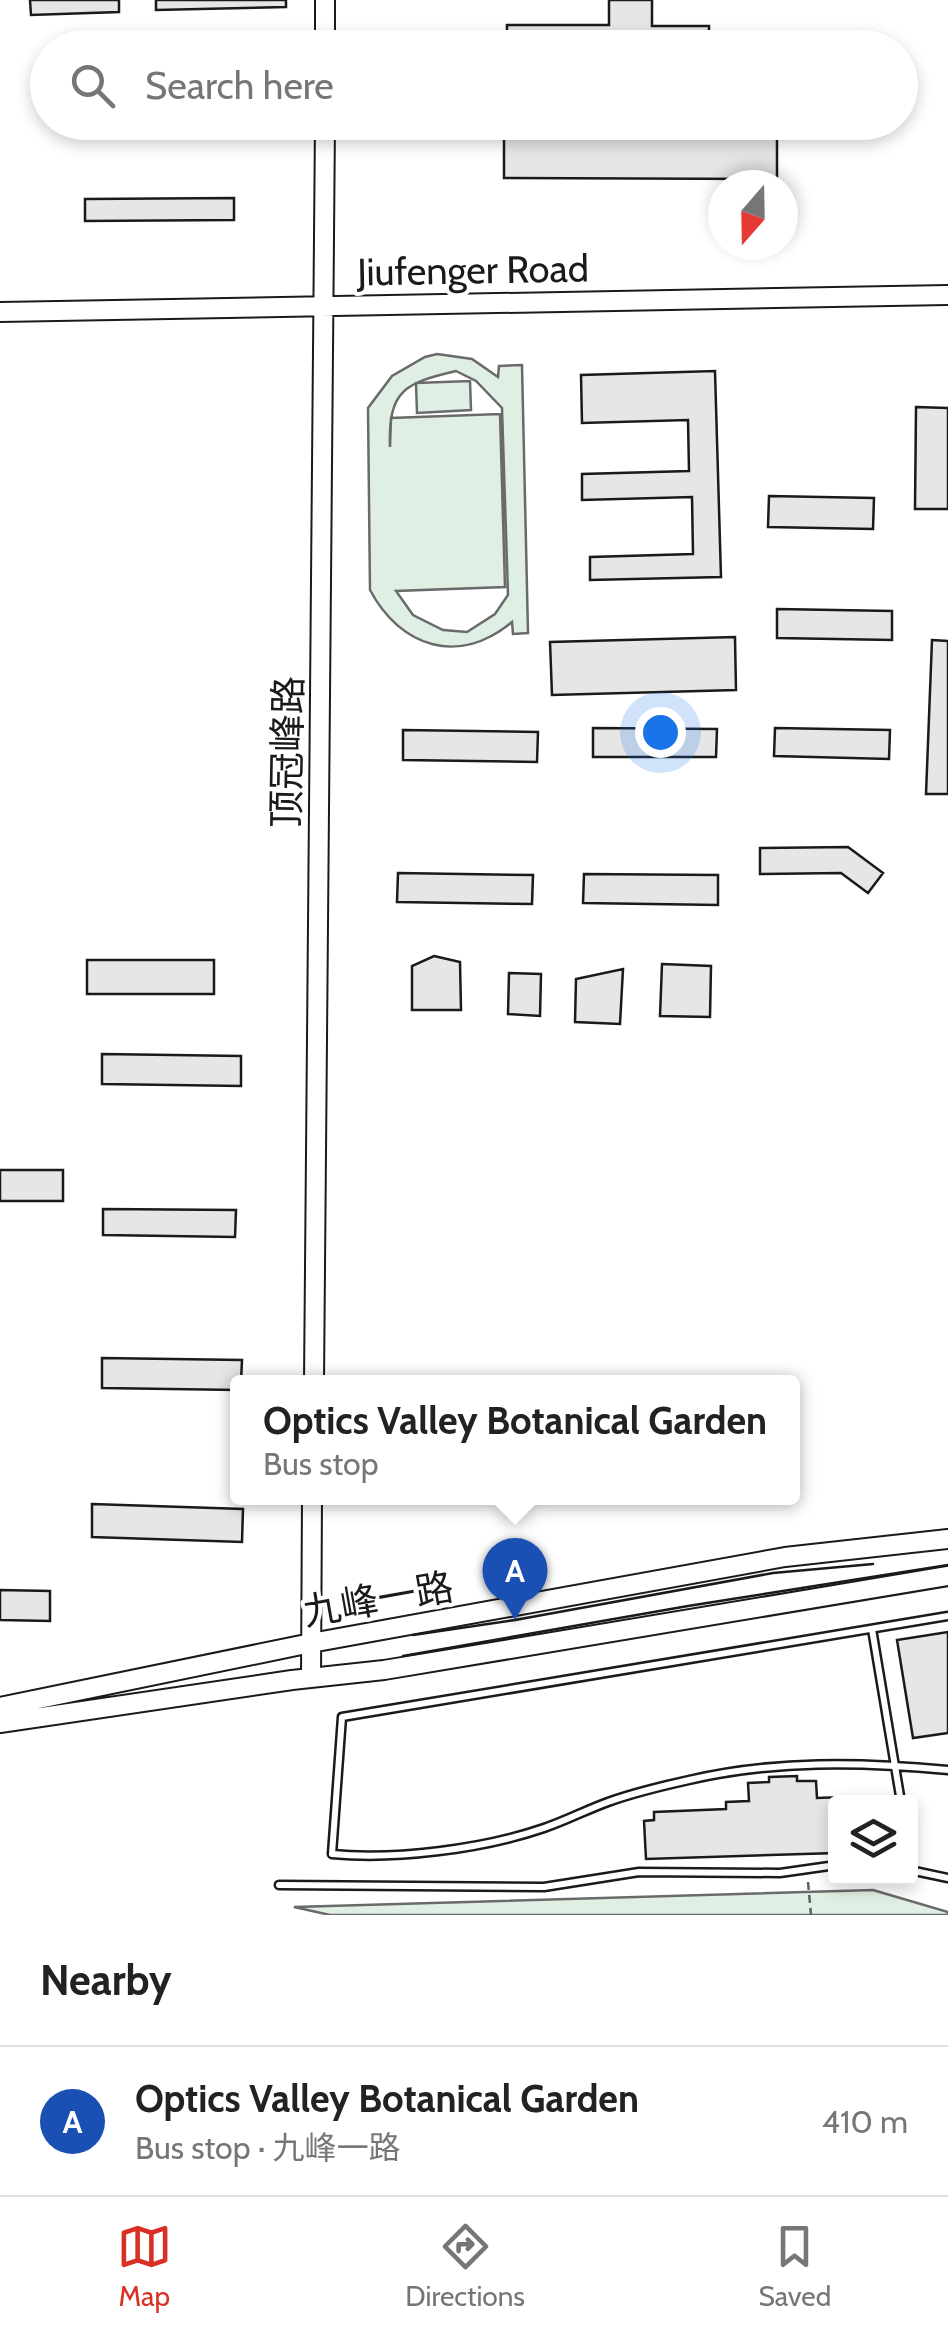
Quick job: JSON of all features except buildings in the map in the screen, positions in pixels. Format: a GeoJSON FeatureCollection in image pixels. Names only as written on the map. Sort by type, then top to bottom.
{"type":"FeatureCollection","features":[{"type":"Feature","properties":{"kind":"street"},"geometry":{"type":"LineString","coordinates":[[325,0],[325,30]]}},
{"type":"Feature","properties":{"kind":"street","name":"顶冠峰路"},"geometry":{"type":"LineString","coordinates":[[314,1375],[325,140]]}},
{"type":"Feature","properties":{"kind":"street","name":"Jiufenger Road"},"geometry":{"type":"LineString","coordinates":[[0,312],[948,295]]}},
{"type":"Feature","properties":{"kind":"street"},"geometry":{"type":"LineString","coordinates":[[310,1678],[312,1505]]}},
{"type":"Feature","properties":{"kind":"street","name":"九峰一路"},"geometry":{"type":"LineString","coordinates":[[0,1708],[311,1643],[785,1557],[948,1539]]}},
{"type":"Feature","properties":{"kind":"street","name":"九峰一路"},"geometry":{"type":"LineString","coordinates":[[0,1722],[384,1670],[948,1576]]}},
{"type":"Feature","properties":{"kind":"lane"},"geometry":{"type":"LineString","coordinates":[[948,1616],[342,1717],[332,1854],[364,1857],[427,1853],[489,1842],[542,1829],[610,1802],[691,1779],[789,1764],[948,1770]]}},
{"type":"Feature","properties":{"kind":"lane"},"geometry":{"type":"LineString","coordinates":[[872,1629],[899,1795]]}},
{"type":"Feature","properties":{"kind":"lane"},"geometry":{"type":"LineString","coordinates":[[279,1886],[528,1888],[639,1872],[766,1873],[828,1866]]}},
{"type":"Feature","properties":{"kind":"lane"},"geometry":{"type":"LineString","coordinates":[[918,1872],[948,1878]]}},
{"type":"Feature","properties":{"kind":"path"},"geometry":{"type":"LineString","coordinates":[[807,1869],[811,1915]]}},
{"type":"Feature","properties":{"kind":"green space"},"geometry":{"type":"Polygon","coordinates":[[[437,354],[472,359],[498,377],[499,366],[522,365],[528,633],[513,634],[512,622],[472,644],[433,644],[398,626],[370,590],[368,408],[392,376],[437,354]],[[456,371],[412,385],[403,392],[392,418],[500,414],[505,587],[396,591],[413,615],[443,630],[467,632],[495,614],[508,595],[502,408],[476,381],[456,371]]]}},
{"type":"Feature","properties":{"kind":"green space"},"geometry":{"type":"Polygon","coordinates":[[[470,381],[471,410],[417,413],[416,383],[470,381]]]}},
{"type":"Feature","properties":{"kind":"green space"},"geometry":{"type":"Polygon","coordinates":[[[873,1890],[948,1915],[330,1915],[294,1907],[873,1890]]]}},
{"type":"Feature","properties":{"kind":"tram line"},"geometry":{"type":"LineString","coordinates":[[413,1635],[773,1573],[873,1564]]}},
{"type":"Feature","properties":{"kind":"tram line"},"geometry":{"type":"LineString","coordinates":[[403,1656],[948,1565]]}},
{"type":"Feature","properties":{"kind":"place","name":"Optics Valley Botanical Garden"},"geometry":{"type":"Point","coordinates":[515,1620]}}]}
